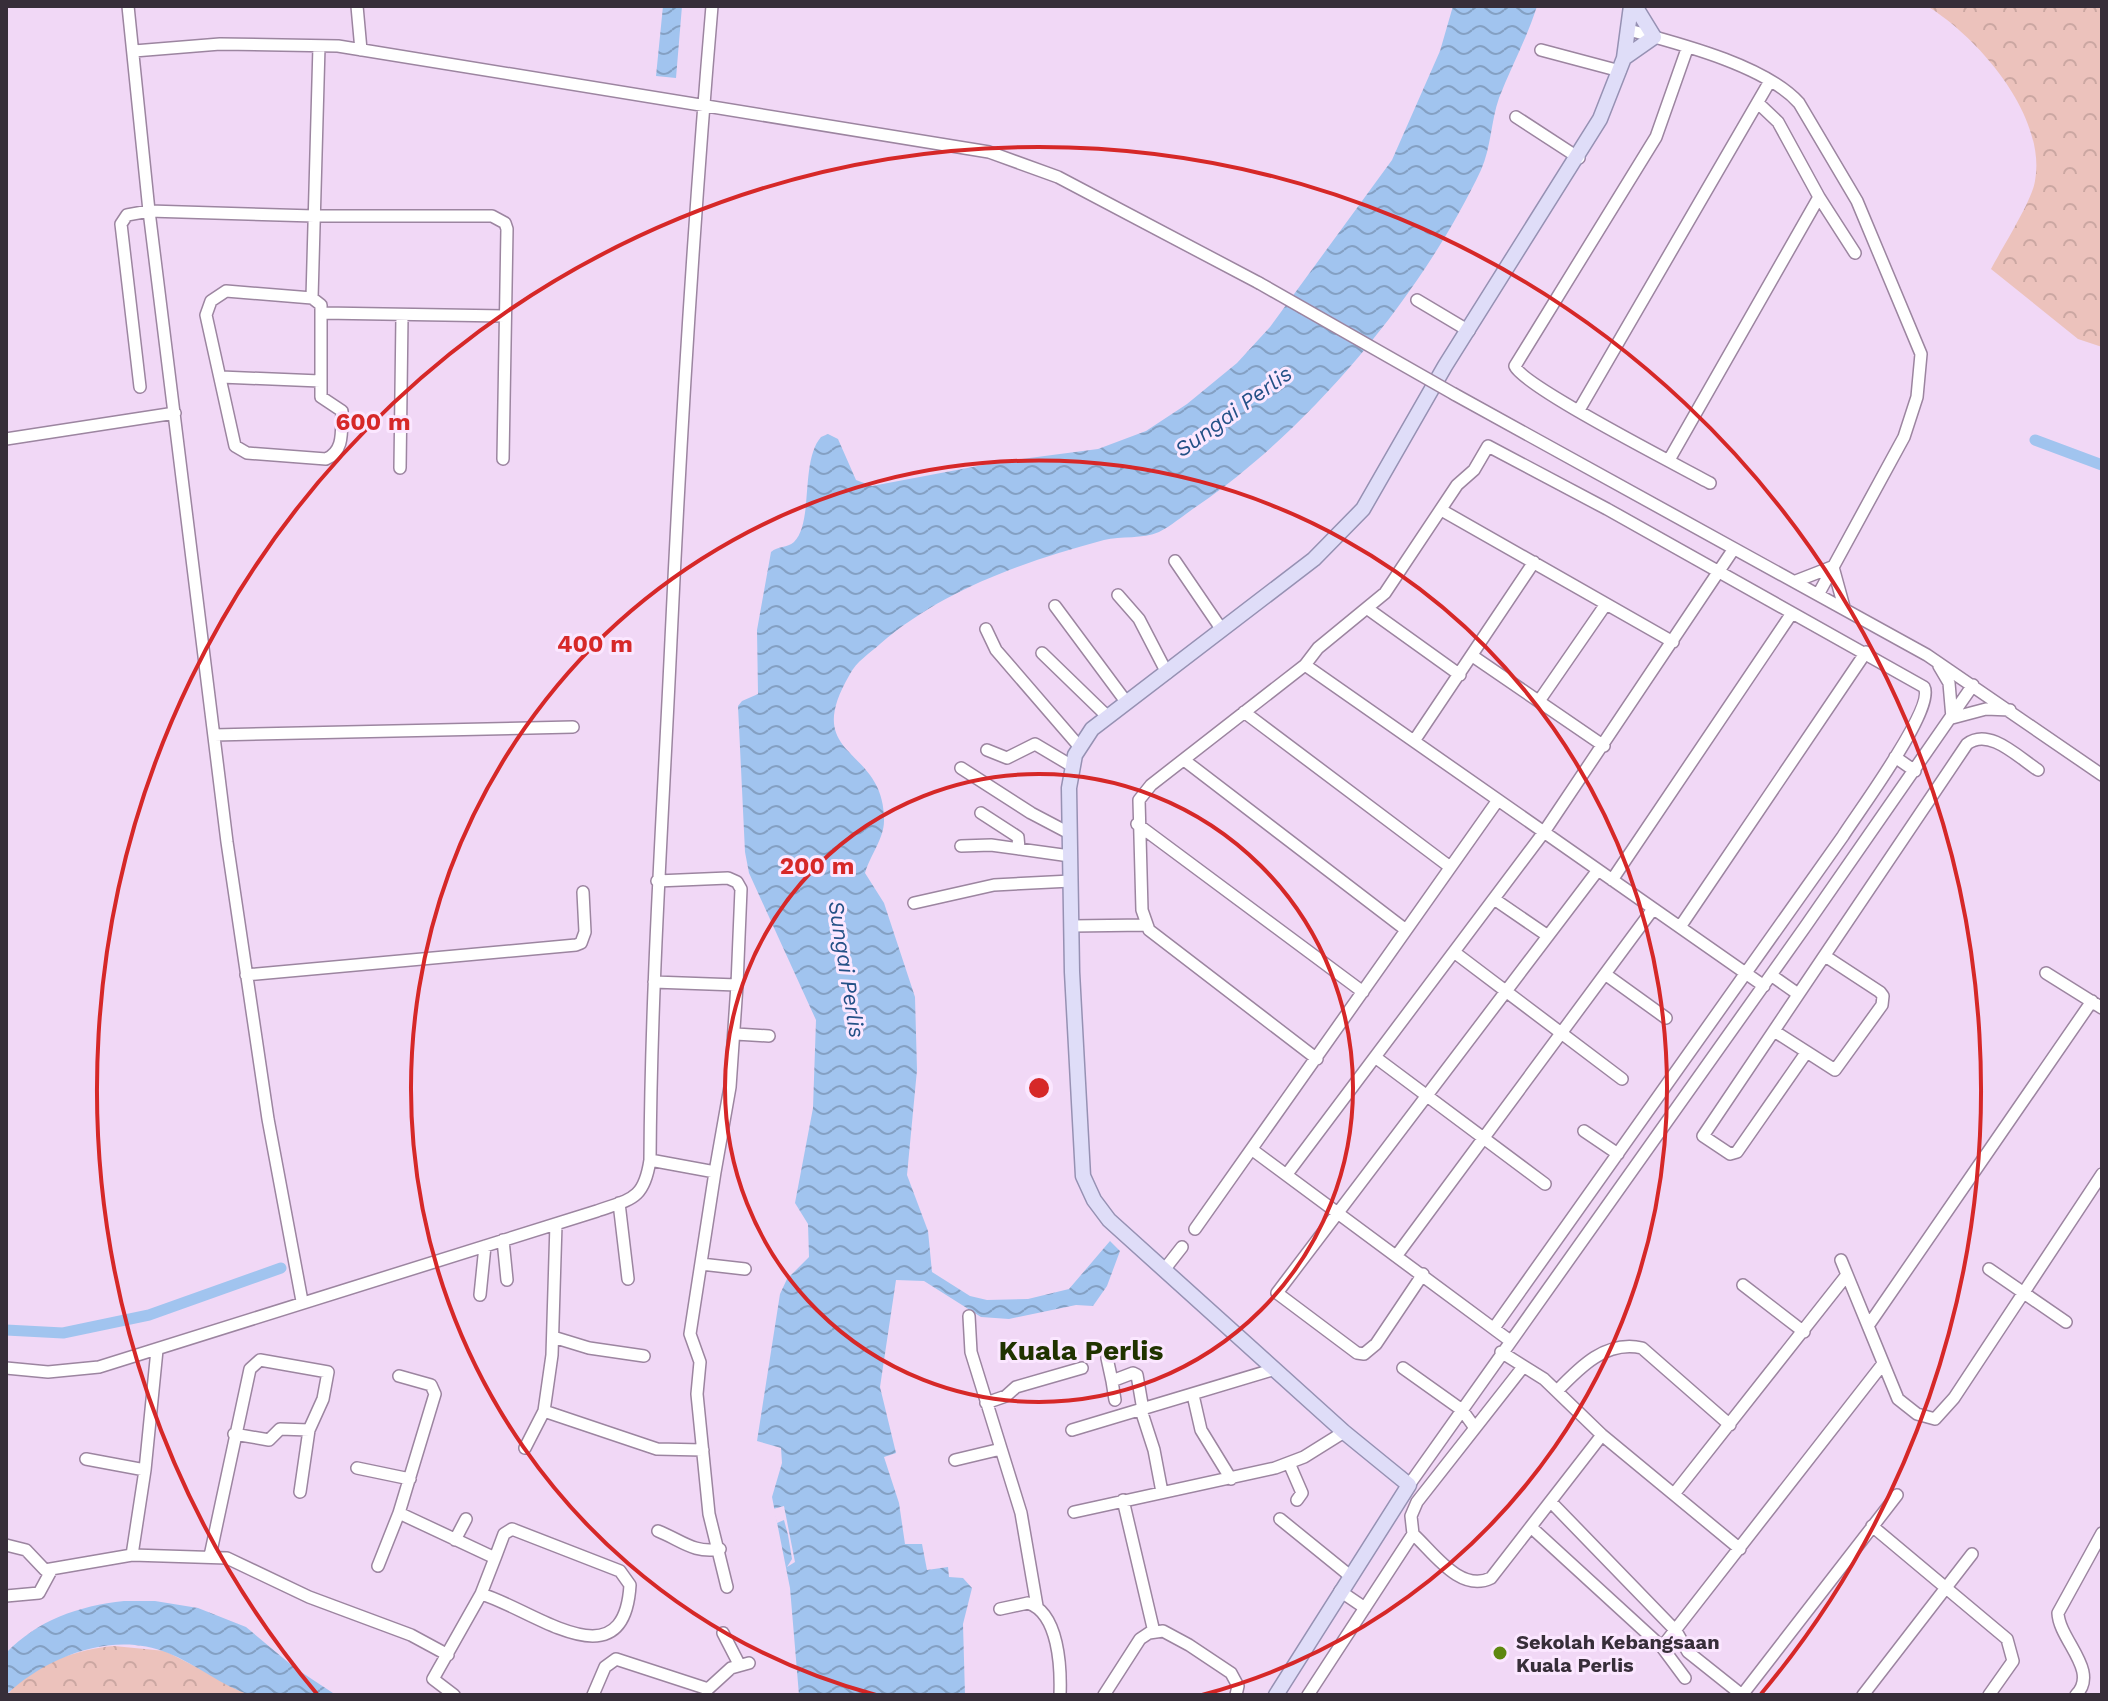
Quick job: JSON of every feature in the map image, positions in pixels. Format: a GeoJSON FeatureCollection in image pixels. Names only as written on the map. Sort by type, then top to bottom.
{"type":"FeatureCollection","features":[{"type":"Feature","properties":{"kind":"main road"},"geometry":{"type":"LineString","coordinates":[[1276,1695],[1349,1575],[1409,1485],[1344,1432],[1164,1270],[1109,1220],[1094,1200],[1083,1176],[1069,833],[1072,766],[1078,745],[1108,717],[1222,630],[1351,524],[1579,158],[1622,64],[1633,6]]}},
{"type":"Feature","properties":{"kind":"main road"},"geometry":{"type":"LineString","coordinates":[[1622,64],[1661,39],[1633,6]]}},
{"type":"Feature","properties":{"kind":"street"},"geometry":{"type":"LineString","coordinates":[[128,6],[149,211],[246,975],[302,1301]]}},
{"type":"Feature","properties":{"kind":"street"},"geometry":{"type":"LineString","coordinates":[[357,6],[361,50]]}},
{"type":"Feature","properties":{"kind":"street"},"geometry":{"type":"LineString","coordinates":[[6,1368],[79,1371],[157,1350],[302,1301],[556,1224],[619,1203],[642,1191],[650,1160],[657,881],[690,279],[712,6]]}},
{"type":"Feature","properties":{"kind":"street"},"geometry":{"type":"LineString","coordinates":[[1629,30],[1661,39],[1787,89],[1799,103],[1857,201],[1921,354],[1917,397],[1904,437],[1819,593]]}},
{"type":"Feature","properties":{"kind":"street"},"geometry":{"type":"LineString","coordinates":[[134,51],[220,44],[361,50],[520,74],[703,108],[989,152],[1058,177],[1259,283],[1733,550],[1844,607],[1937,661],[2102,775]]}},
{"type":"Feature","properties":{"kind":"street"},"geometry":{"type":"LineString","coordinates":[[312,298],[319,46]]}},
{"type":"Feature","properties":{"kind":"street"},"geometry":{"type":"LineString","coordinates":[[1687,49],[1656,137],[1517,360],[1518,373],[1710,483]]}},
{"type":"Feature","properties":{"kind":"street"},"geometry":{"type":"LineString","coordinates":[[1541,50],[1622,64]]}},
{"type":"Feature","properties":{"kind":"street"},"geometry":{"type":"LineString","coordinates":[[1579,410],[1770,81]]}},
{"type":"Feature","properties":{"kind":"street"},"geometry":{"type":"LineString","coordinates":[[1758,103],[1778,122],[1819,197],[1855,253]]}},
{"type":"Feature","properties":{"kind":"street"},"geometry":{"type":"LineString","coordinates":[[1516,117],[1579,158]]}},
{"type":"Feature","properties":{"kind":"street"},"geometry":{"type":"LineString","coordinates":[[1669,460],[1819,197]]}},
{"type":"Feature","properties":{"kind":"street"},"geometry":{"type":"LineString","coordinates":[[140,387],[121,224],[127,215],[149,211],[499,219],[507,229],[503,459]]}},
{"type":"Feature","properties":{"kind":"street"},"geometry":{"type":"LineString","coordinates":[[226,291],[312,298],[319,302],[323,313],[320,381],[323,400],[339,406],[342,411],[340,449],[326,459],[238,449],[233,441],[206,315],[217,295],[226,291]]}},
{"type":"Feature","properties":{"kind":"street"},"geometry":{"type":"LineString","coordinates":[[1417,300],[1469,331]]}},
{"type":"Feature","properties":{"kind":"street"},"geometry":{"type":"LineString","coordinates":[[323,313],[505,316]]}},
{"type":"Feature","properties":{"kind":"street"},"geometry":{"type":"LineString","coordinates":[[400,468],[402,316]]}},
{"type":"Feature","properties":{"kind":"street"},"geometry":{"type":"LineString","coordinates":[[221,377],[320,381]]}},
{"type":"Feature","properties":{"kind":"street"},"geometry":{"type":"LineString","coordinates":[[6,439],[175,413]]}},
{"type":"Feature","properties":{"kind":"street"},"geometry":{"type":"LineString","coordinates":[[1317,1059],[1155,936],[1146,925],[1137,807],[1144,792],[1305,665],[1328,639],[1368,609],[1392,585],[1443,511],[1457,485],[1471,475],[1491,446],[1866,652],[1918,682],[1927,692],[1926,703],[1895,757],[1748,975],[1494,1328]]}},
{"type":"Feature","properties":{"kind":"street"},"geometry":{"type":"LineString","coordinates":[[1443,511],[1673,642]]}},
{"type":"Feature","properties":{"kind":"street"},"geometry":{"type":"LineString","coordinates":[[1287,1174],[1544,832],[1733,550]]}},
{"type":"Feature","properties":{"kind":"street"},"geometry":{"type":"LineString","coordinates":[[1175,561],[1222,630]]}},
{"type":"Feature","properties":{"kind":"street"},"geometry":{"type":"LineString","coordinates":[[1414,741],[1474,657],[1534,562]]}},
{"type":"Feature","properties":{"kind":"street"},"geometry":{"type":"LineString","coordinates":[[1796,581],[1833,566]]}},
{"type":"Feature","properties":{"kind":"street"},"geometry":{"type":"LineString","coordinates":[[1833,566],[1844,607]]}},
{"type":"Feature","properties":{"kind":"street"},"geometry":{"type":"LineString","coordinates":[[1118,595],[1139,619],[1167,673]]}},
{"type":"Feature","properties":{"kind":"street"},"geometry":{"type":"LineString","coordinates":[[1539,701],[1606,604]]}},
{"type":"Feature","properties":{"kind":"street"},"geometry":{"type":"LineString","coordinates":[[1055,606],[1127,703]]}},
{"type":"Feature","properties":{"kind":"street"},"geometry":{"type":"LineString","coordinates":[[1368,609],[1460,675]]}},
{"type":"Feature","properties":{"kind":"street"},"geometry":{"type":"LineString","coordinates":[[1612,880],[1792,613]]}},
{"type":"Feature","properties":{"kind":"street"},"geometry":{"type":"LineString","coordinates":[[986,629],[996,650],[1078,745]]}},
{"type":"Feature","properties":{"kind":"street"},"geometry":{"type":"LineString","coordinates":[[1680,927],[1866,652]]}},
{"type":"Feature","properties":{"kind":"street"},"geometry":{"type":"LineString","coordinates":[[1042,653],[1060,667],[1108,717]]}},
{"type":"Feature","properties":{"kind":"street"},"geometry":{"type":"LineString","coordinates":[[1474,657],[1604,746]]}},
{"type":"Feature","properties":{"kind":"street"},"geometry":{"type":"LineString","coordinates":[[1937,661],[1949,683],[1952,718]]}},
{"type":"Feature","properties":{"kind":"street"},"geometry":{"type":"LineString","coordinates":[[1305,665],[1764,986]]}},
{"type":"Feature","properties":{"kind":"street"},"geometry":{"type":"LineString","coordinates":[[1308,1695],[1413,1534],[1413,1508],[1469,1419],[1511,1360],[1509,1340],[1764,986],[1973,685]]}},
{"type":"Feature","properties":{"kind":"street"},"geometry":{"type":"LineString","coordinates":[[1952,718],[1986,709],[2010,710]]}},
{"type":"Feature","properties":{"kind":"street"},"geometry":{"type":"LineString","coordinates":[[1244,712],[1450,867]]}},
{"type":"Feature","properties":{"kind":"street"},"geometry":{"type":"LineString","coordinates":[[214,735],[573,727]]}},
{"type":"Feature","properties":{"kind":"street"},"geometry":{"type":"LineString","coordinates":[[1806,1053],[1737,1152],[1730,1154],[1703,1136],[1967,744],[1978,737],[1989,738],[2038,770]]}},
{"type":"Feature","properties":{"kind":"street"},"geometry":{"type":"LineString","coordinates":[[987,750],[1007,758],[1031,744],[1041,745],[1072,766]]}},
{"type":"Feature","properties":{"kind":"street"},"geometry":{"type":"LineString","coordinates":[[1895,757],[1915,771]]}},
{"type":"Feature","properties":{"kind":"street"},"geometry":{"type":"LineString","coordinates":[[1184,760],[1406,930]]}},
{"type":"Feature","properties":{"kind":"street"},"geometry":{"type":"LineString","coordinates":[[961,768],[1031,813],[1069,833]]}},
{"type":"Feature","properties":{"kind":"street"},"geometry":{"type":"LineString","coordinates":[[1195,1229],[1254,1151],[1498,800]]}},
{"type":"Feature","properties":{"kind":"street"},"geometry":{"type":"LineString","coordinates":[[981,813],[1018,837],[1019,849]]}},
{"type":"Feature","properties":{"kind":"street"},"geometry":{"type":"LineString","coordinates":[[1137,824],[1363,992]]}},
{"type":"Feature","properties":{"kind":"street"},"geometry":{"type":"LineString","coordinates":[[961,846],[1070,856]]}},
{"type":"Feature","properties":{"kind":"street"},"geometry":{"type":"LineString","coordinates":[[1423,1274],[1369,1350],[1357,1353],[1277,1293],[1598,870]]}},
{"type":"Feature","properties":{"kind":"street"},"geometry":{"type":"LineString","coordinates":[[657,881],[728,878],[737,882],[741,889],[736,1034],[690,1334],[700,1362],[696,1389],[709,1514],[727,1587]]}},
{"type":"Feature","properties":{"kind":"street"},"geometry":{"type":"LineString","coordinates":[[914,903],[994,885],[1071,881]]}},
{"type":"Feature","properties":{"kind":"street"},"geometry":{"type":"LineString","coordinates":[[246,975],[576,945],[581,943],[585,932],[583,892]]}},
{"type":"Feature","properties":{"kind":"street"},"geometry":{"type":"LineString","coordinates":[[1494,899],[1548,936]]}},
{"type":"Feature","properties":{"kind":"street"},"geometry":{"type":"LineString","coordinates":[[1397,1255],[1485,1141],[1653,909]]}},
{"type":"Feature","properties":{"kind":"street"},"geometry":{"type":"LineString","coordinates":[[1072,926],[1146,925]]}},
{"type":"Feature","properties":{"kind":"street"},"geometry":{"type":"LineString","coordinates":[[1454,952],[1622,1079]]}},
{"type":"Feature","properties":{"kind":"street"},"geometry":{"type":"LineString","coordinates":[[1774,1031],[1831,1069],[1840,1067],[1884,1000],[1880,992],[1825,956]]}},
{"type":"Feature","properties":{"kind":"street"},"geometry":{"type":"LineString","coordinates":[[1868,1326],[2097,1005],[2046,973]]}},
{"type":"Feature","properties":{"kind":"street"},"geometry":{"type":"LineString","coordinates":[[1605,974],[1666,1018]]}},
{"type":"Feature","properties":{"kind":"street"},"geometry":{"type":"LineString","coordinates":[[1771,975],[1798,994]]}},
{"type":"Feature","properties":{"kind":"street"},"geometry":{"type":"LineString","coordinates":[[654,982],[737,985]]}},
{"type":"Feature","properties":{"kind":"street"},"geometry":{"type":"LineString","coordinates":[[736,1034],[769,1036]]}},
{"type":"Feature","properties":{"kind":"street"},"geometry":{"type":"LineString","coordinates":[[1375,1057],[1545,1184]]}},
{"type":"Feature","properties":{"kind":"street"},"geometry":{"type":"LineString","coordinates":[[1637,1129],[1653,1140]]}},
{"type":"Feature","properties":{"kind":"street"},"geometry":{"type":"LineString","coordinates":[[1584,1131],[1618,1154]]}},
{"type":"Feature","properties":{"kind":"street"},"geometry":{"type":"LineString","coordinates":[[1254,1151],[1509,1340]]}},
{"type":"Feature","properties":{"kind":"street"},"geometry":{"type":"LineString","coordinates":[[650,1160],[715,1172]]}},
{"type":"Feature","properties":{"kind":"street"},"geometry":{"type":"LineString","coordinates":[[1841,1260],[1882,1365],[1905,1407],[1935,1419],[1954,1398],[2102,1174]]}},
{"type":"Feature","properties":{"kind":"street"},"geometry":{"type":"LineString","coordinates":[[619,1203],[628,1279]]}},
{"type":"Feature","properties":{"kind":"street"},"geometry":{"type":"LineString","coordinates":[[525,1448],[544,1411],[553,1337],[556,1224]]}},
{"type":"Feature","properties":{"kind":"street"},"geometry":{"type":"LineString","coordinates":[[503,1240],[507,1280]]}},
{"type":"Feature","properties":{"kind":"street"},"geometry":{"type":"LineString","coordinates":[[480,1295],[485,1246]]}},
{"type":"Feature","properties":{"kind":"street"},"geometry":{"type":"LineString","coordinates":[[1164,1270],[1182,1247]]}},
{"type":"Feature","properties":{"kind":"street"},"geometry":{"type":"LineString","coordinates":[[701,1264],[745,1269]]}},
{"type":"Feature","properties":{"kind":"street"},"geometry":{"type":"LineString","coordinates":[[1989,1269],[2066,1322]]}},
{"type":"Feature","properties":{"kind":"street"},"geometry":{"type":"LineString","coordinates":[[1674,1494],[1846,1276]]}},
{"type":"Feature","properties":{"kind":"street"},"geometry":{"type":"LineString","coordinates":[[1743,1285],[1804,1332]]}},
{"type":"Feature","properties":{"kind":"street"},"geometry":{"type":"LineString","coordinates":[[969,1316],[971,1352],[1021,1513],[1037,1606],[1057,1649],[1060,1695]]}},
{"type":"Feature","properties":{"kind":"street"},"geometry":{"type":"LineString","coordinates":[[553,1337],[593,1349],[644,1356]]}},
{"type":"Feature","properties":{"kind":"street"},"geometry":{"type":"LineString","coordinates":[[1560,1388],[1593,1357],[1622,1346],[1642,1348],[1730,1425]]}},
{"type":"Feature","properties":{"kind":"street"},"geometry":{"type":"LineString","coordinates":[[132,1555],[145,1470],[157,1350]]}},
{"type":"Feature","properties":{"kind":"street"},"geometry":{"type":"LineString","coordinates":[[1107,1358],[1115,1400]]}},
{"type":"Feature","properties":{"kind":"street"},"geometry":{"type":"LineString","coordinates":[[210,1556],[250,1369],[260,1360],[328,1372],[323,1399],[309,1430],[300,1492]]}},
{"type":"Feature","properties":{"kind":"street"},"geometry":{"type":"LineString","coordinates":[[1511,1360],[1560,1388],[1602,1435],[1740,1549]]}},
{"type":"Feature","properties":{"kind":"street"},"geometry":{"type":"LineString","coordinates":[[1409,1485],[1469,1419],[1511,1360]]}},
{"type":"Feature","properties":{"kind":"street"},"geometry":{"type":"LineString","coordinates":[[1662,1647],[1882,1365]]}},
{"type":"Feature","properties":{"kind":"street"},"geometry":{"type":"LineString","coordinates":[[986,1403],[1001,1398],[1016,1387],[1082,1368]]}},
{"type":"Feature","properties":{"kind":"street"},"geometry":{"type":"LineString","coordinates":[[1403,1368],[1469,1419]]}},
{"type":"Feature","properties":{"kind":"street"},"geometry":{"type":"LineString","coordinates":[[1072,1430],[1275,1369]]}},
{"type":"Feature","properties":{"kind":"street"},"geometry":{"type":"LineString","coordinates":[[1112,1381],[1135,1373],[1162,1492]]}},
{"type":"Feature","properties":{"kind":"street"},"geometry":{"type":"LineString","coordinates":[[378,1566],[399,1513],[435,1391],[427,1383],[399,1376]]}},
{"type":"Feature","properties":{"kind":"street"},"geometry":{"type":"LineString","coordinates":[[1193,1395],[1201,1430],[1231,1479]]}},
{"type":"Feature","properties":{"kind":"street"},"geometry":{"type":"LineString","coordinates":[[544,1411],[657,1449],[703,1450]]}},
{"type":"Feature","properties":{"kind":"street"},"geometry":{"type":"LineString","coordinates":[[234,1434],[269,1440],[282,1429],[309,1430]]}},
{"type":"Feature","properties":{"kind":"street"},"geometry":{"type":"LineString","coordinates":[[1074,1512],[1231,1479],[1289,1463],[1344,1432]]}},
{"type":"Feature","properties":{"kind":"street"},"geometry":{"type":"LineString","coordinates":[[1413,1534],[1462,1580],[1478,1584],[1498,1573],[1602,1435]]}},
{"type":"Feature","properties":{"kind":"street"},"geometry":{"type":"LineString","coordinates":[[955,1460],[1001,1449]]}},
{"type":"Feature","properties":{"kind":"street"},"geometry":{"type":"LineString","coordinates":[[86,1459],[145,1470]]}},
{"type":"Feature","properties":{"kind":"street"},"geometry":{"type":"LineString","coordinates":[[1289,1463],[1302,1493],[1297,1500]]}},
{"type":"Feature","properties":{"kind":"street"},"geometry":{"type":"LineString","coordinates":[[357,1468],[410,1479]]}},
{"type":"Feature","properties":{"kind":"street"},"geometry":{"type":"LineString","coordinates":[[1551,1502],[1676,1631],[1688,1652],[1742,1695],[1897,1495]]}},
{"type":"Feature","properties":{"kind":"street"},"geometry":{"type":"LineString","coordinates":[[1123,1500],[1154,1632]]}},
{"type":"Feature","properties":{"kind":"street"},"geometry":{"type":"LineString","coordinates":[[399,1513],[495,1558]]}},
{"type":"Feature","properties":{"kind":"street"},"geometry":{"type":"LineString","coordinates":[[455,1540],[466,1519]]}},
{"type":"Feature","properties":{"kind":"street"},"geometry":{"type":"LineString","coordinates":[[1280,1519],[1349,1575]]}},
{"type":"Feature","properties":{"kind":"street"},"geometry":{"type":"LineString","coordinates":[[1872,1526],[1947,1587],[2012,1647],[2013,1661],[1989,1695]]}},
{"type":"Feature","properties":{"kind":"street"},"geometry":{"type":"LineString","coordinates":[[1532,1528],[1662,1647],[1685,1678]]}},
{"type":"Feature","properties":{"kind":"street"},"geometry":{"type":"LineString","coordinates":[[454,1695],[433,1679],[481,1594],[504,1534],[512,1529],[620,1571],[630,1585],[620,1625],[610,1634],[580,1634],[481,1594]]}},
{"type":"Feature","properties":{"kind":"street"},"geometry":{"type":"LineString","coordinates":[[658,1531],[672,1535],[695,1551],[720,1549]]}},
{"type":"Feature","properties":{"kind":"street"},"geometry":{"type":"LineString","coordinates":[[2079,1692],[2085,1677],[2059,1623],[2058,1613],[2102,1533]]}},
{"type":"Feature","properties":{"kind":"street"},"geometry":{"type":"LineString","coordinates":[[6,1545],[21,1547],[42,1568],[52,1569],[76,1562],[132,1555],[210,1556],[234,1561],[284,1587],[411,1635],[448,1655]]}},
{"type":"Feature","properties":{"kind":"street"},"geometry":{"type":"LineString","coordinates":[[1863,1695],[1972,1554]]}},
{"type":"Feature","properties":{"kind":"street"},"geometry":{"type":"LineString","coordinates":[[6,1596],[39,1593],[52,1569]]}},
{"type":"Feature","properties":{"kind":"street"},"geometry":{"type":"LineString","coordinates":[[1340,1591],[1365,1608]]}},
{"type":"Feature","properties":{"kind":"street"},"geometry":{"type":"LineString","coordinates":[[1000,1609],[1028,1603],[1037,1606]]}},
{"type":"Feature","properties":{"kind":"street"},"geometry":{"type":"LineString","coordinates":[[1107,1694],[1140,1639],[1163,1631],[1231,1673],[1238,1686],[1236,1695]]}},
{"type":"Feature","properties":{"kind":"street"},"geometry":{"type":"LineString","coordinates":[[593,1695],[605,1667],[616,1659],[708,1689],[744,1663],[723,1633]]}},
{"type":"Feature","properties":{"kind":"green space"},"geometry":{"type":"Polygon","coordinates":[[[1927,6],[2102,6],[2102,347],[2078,339],[1991,269],[2033,190],[2036,156],[2030,131],[2020,105],[1987,58],[1967,37],[1927,6]]]}},
{"type":"Feature","properties":{"kind":"green space"},"geometry":{"type":"Polygon","coordinates":[[[114,1646],[165,1651],[251,1695],[8,1695],[27,1675],[56,1660],[87,1650],[114,1646]]]}},
{"type":"Feature","properties":{"kind":"water"},"geometry":{"type":"Polygon","coordinates":[[[663,6],[682,6],[676,78],[656,76],[663,6]]]}},
{"type":"Feature","properties":{"kind":"water","name":"Sungai Perlis"},"geometry":{"type":"Polygon","coordinates":[[[1453,6],[1537,6],[1499,98],[1481,170],[1457,217],[1396,309],[1323,397],[1242,473],[1159,532],[1104,540],[1014,568],[931,608],[864,658],[853,670],[837,702],[834,723],[839,738],[872,778],[881,796],[883,827],[865,873],[884,903],[915,997],[917,1070],[907,1175],[928,1231],[932,1272],[970,1296],[987,1300],[1028,1299],[1069,1289],[1110,1241],[1120,1251],[1107,1286],[1093,1306],[1076,1305],[1009,1319],[981,1317],[924,1281],[896,1280],[880,1387],[896,1453],[884,1457],[899,1503],[905,1544],[922,1544],[927,1570],[948,1567],[949,1577],[963,1578],[972,1588],[963,1624],[965,1695],[799,1695],[790,1588],[772,1497],[782,1463],[781,1448],[757,1441],[780,1294],[787,1279],[809,1257],[808,1224],[795,1203],[813,1108],[816,1020],[749,873],[745,852],[738,706],[758,694],[757,630],[771,552],[791,544],[800,533],[811,461],[821,437],[828,434],[838,439],[856,480],[872,486],[999,462],[1098,449],[1146,431],[1187,404],[1237,363],[1270,327],[1392,160],[1440,51],[1453,6]]]}},
{"type":"Feature","properties":{"kind":"water"},"geometry":{"type":"Polygon","coordinates":[[[124,1601],[155,1601],[198,1608],[246,1627],[295,1668],[336,1695],[258,1697],[229,1686],[168,1653],[125,1645],[103,1646],[60,1659],[22,1681],[6,1695],[6,1653],[18,1641],[60,1616],[124,1601]]]}},
{"type":"Feature","properties":{"kind":"pier"},"geometry":{"type":"Polygon","coordinates":[[[784,1506],[795,1562],[787,1567],[792,1559],[788,1535],[784,1520],[777,1523],[773,1509],[784,1506]]]}},
{"type":"Feature","properties":{"kind":"waterway"},"geometry":{"type":"LineString","coordinates":[[2035,440],[2102,465]]}},
{"type":"Feature","properties":{"kind":"waterway"},"geometry":{"type":"LineString","coordinates":[[6,1330],[63,1333],[149,1315],[281,1268]]}},
{"type":"Feature","properties":{"kind":"place","name":"Sekolah Kebangsaan Kuala Perlis"},"geometry":{"type":"Point","coordinates":[1500,1653]}},
{"type":"Feature","properties":{"kind":"district","name":"Kuala Perlis"},"geometry":{"type":"Point","coordinates":[1081,1350]}}]}
